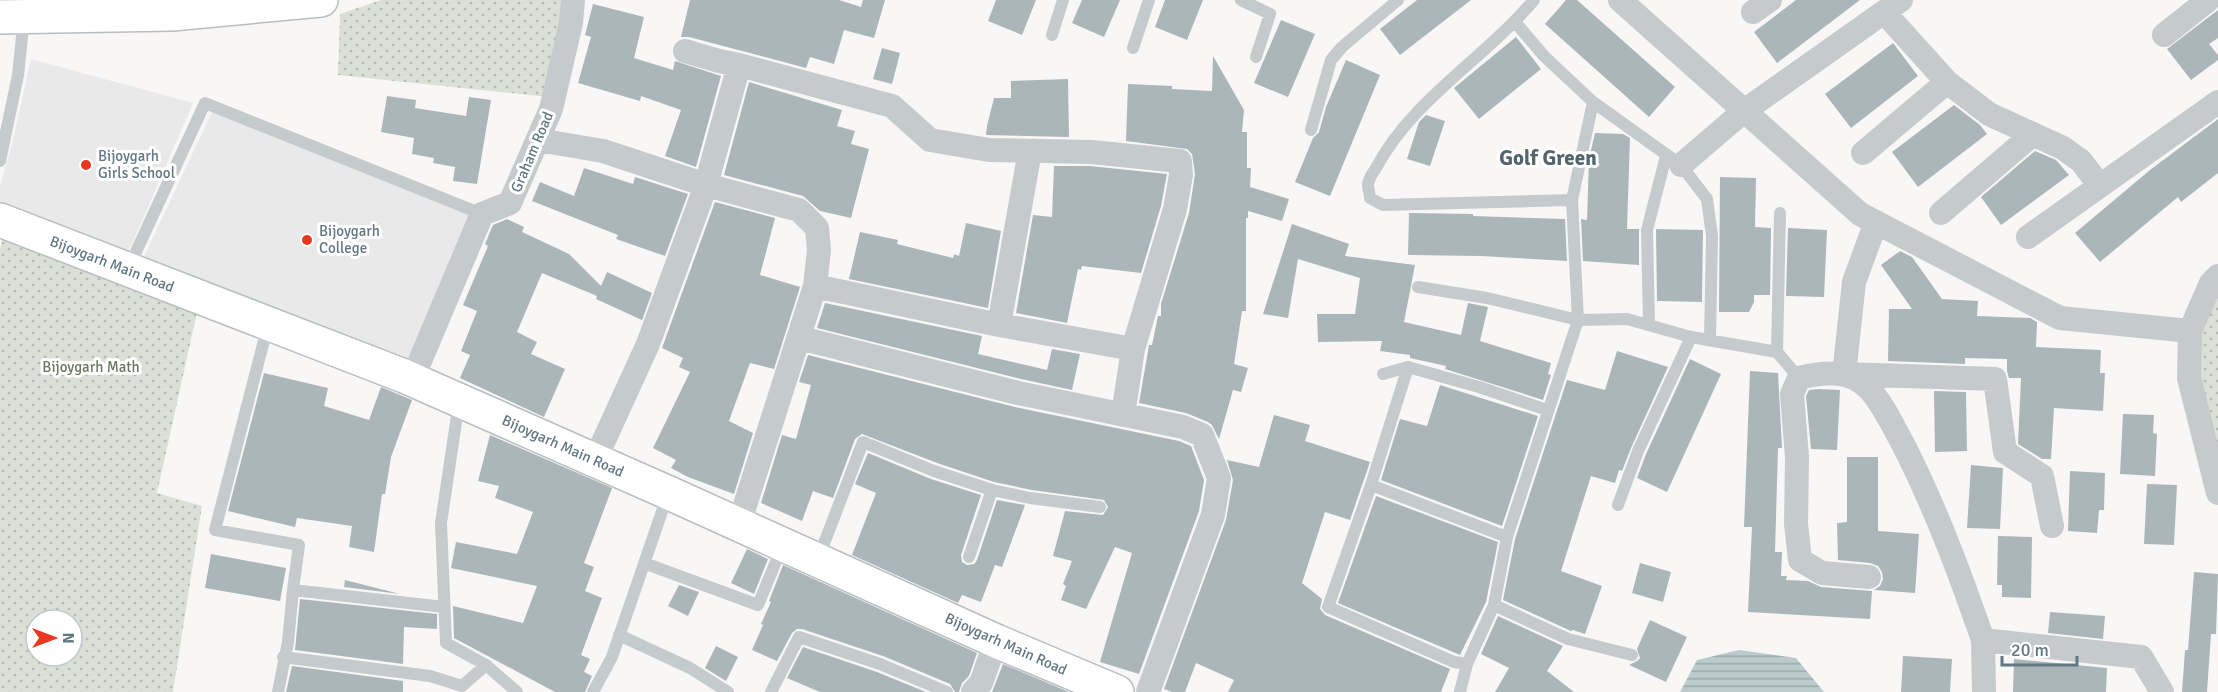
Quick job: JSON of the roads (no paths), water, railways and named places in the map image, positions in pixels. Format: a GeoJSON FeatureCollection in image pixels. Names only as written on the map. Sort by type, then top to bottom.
{"type":"FeatureCollection","features":[{"type":"Feature","properties":{"kind":"street"},"geometry":{"type":"LineString","coordinates":[[12,17],[172,14],[185,3],[321,0]]}},
{"type":"Feature","properties":{"kind":"street","name":"Graham Road"},"geometry":{"type":"LineString","coordinates":[[482,214],[510,203],[538,140],[551,109],[571,24],[573,0]]}},
{"type":"Feature","properties":{"kind":"street"},"geometry":{"type":"LineString","coordinates":[[1620,0],[1860,214],[2060,318],[2190,331]]}},
{"type":"Feature","properties":{"kind":"street"},"geometry":{"type":"LineString","coordinates":[[2164,35],[2208,0]]}},
{"type":"Feature","properties":{"kind":"street"},"geometry":{"type":"LineString","coordinates":[[1674,160],[1893,6],[1947,82],[1989,114],[2063,148],[2081,161],[2100,186]]}},
{"type":"Feature","properties":{"kind":"street"},"geometry":{"type":"LineString","coordinates":[[685,51],[892,106],[930,140],[989,150],[1091,152],[1180,161],[1181,175],[1175,209],[1133,349],[1124,415]]}},
{"type":"Feature","properties":{"kind":"street"},"geometry":{"type":"LineString","coordinates":[[595,460],[648,344],[705,185],[739,65]]}},
{"type":"Feature","properties":{"kind":"street"},"geometry":{"type":"LineString","coordinates":[[1863,153],[1947,82]]}},
{"type":"Feature","properties":{"kind":"street"},"geometry":{"type":"LineString","coordinates":[[2028,237],[2218,102]]}},
{"type":"Feature","properties":{"kind":"street"},"geometry":{"type":"LineString","coordinates":[[1941,213],[2033,134]]}},
{"type":"Feature","properties":{"kind":"street"},"geometry":{"type":"LineString","coordinates":[[538,140],[603,151],[705,185],[799,210],[817,228],[819,250],[815,286],[740,524]]}},
{"type":"Feature","properties":{"kind":"street"},"geometry":{"type":"LineString","coordinates":[[999,325],[1030,151]]}},
{"type":"Feature","properties":{"kind":"street"},"geometry":{"type":"LineString","coordinates":[[412,380],[482,214]]}},
{"type":"Feature","properties":{"kind":"street","name":"Bijoygarh Main Road"},"geometry":{"type":"LineString","coordinates":[[0,220],[412,380],[669,492],[1098,688]]}},
{"type":"Feature","properties":{"kind":"street"},"geometry":{"type":"LineString","coordinates":[[1844,374],[1854,282],[1876,222]]}},
{"type":"Feature","properties":{"kind":"street"},"geometry":{"type":"LineString","coordinates":[[2218,276],[2211,283],[2190,331],[2189,378],[2218,493]]}},
{"type":"Feature","properties":{"kind":"street"},"geometry":{"type":"LineString","coordinates":[[815,286],[999,325],[1133,349]]}},
{"type":"Feature","properties":{"kind":"street"},"geometry":{"type":"LineString","coordinates":[[800,338],[1018,393],[1183,427],[1202,435],[1220,478],[1213,516],[1148,692]]}},
{"type":"Feature","properties":{"kind":"street"},"geometry":{"type":"LineString","coordinates":[[1869,578],[1822,573],[1800,560],[1796,524],[1797,457],[1792,394],[1799,378],[1821,373],[1995,379],[2005,452],[2042,476],[2052,526]]}},
{"type":"Feature","properties":{"kind":"street"},"geometry":{"type":"LineString","coordinates":[[1844,374],[1868,387],[1898,434],[1921,479],[1954,556],[1983,640],[1984,692]]}},
{"type":"Feature","properties":{"kind":"street"},"geometry":{"type":"LineString","coordinates":[[974,692],[981,683],[996,640]]}},
{"type":"Feature","properties":{"kind":"street"},"geometry":{"type":"LineString","coordinates":[[1983,640],[2141,657],[2162,692]]}},
{"type":"Feature","properties":{"kind":"lane"},"geometry":{"type":"LineString","coordinates":[[1052,35],[1063,0]]}},
{"type":"Feature","properties":{"kind":"lane"},"geometry":{"type":"LineString","coordinates":[[1133,48],[1149,0]]}},
{"type":"Feature","properties":{"kind":"lane"},"geometry":{"type":"LineString","coordinates":[[1241,0],[1270,14],[1256,57]]}},
{"type":"Feature","properties":{"kind":"lane"},"geometry":{"type":"LineString","coordinates":[[1311,130],[1331,60],[1342,47],[1398,0]]}},
{"type":"Feature","properties":{"kind":"lane"},"geometry":{"type":"LineString","coordinates":[[1534,0],[1515,22],[1431,97],[1400,133],[1380,159],[1368,183],[1370,198],[1383,205],[1572,200]]}},
{"type":"Feature","properties":{"kind":"lane"},"geometry":{"type":"LineString","coordinates":[[0,161],[18,75],[12,17]]}},
{"type":"Feature","properties":{"kind":"lane"},"geometry":{"type":"LineString","coordinates":[[1515,22],[1544,56],[1593,102],[1674,160],[1707,199],[1712,236],[1710,340]]}},
{"type":"Feature","properties":{"kind":"lane"},"geometry":{"type":"LineString","coordinates":[[1460,692],[1467,664],[1494,605],[1508,537],[1547,410],[1578,320],[1572,200],[1593,102]]}},
{"type":"Feature","properties":{"kind":"lane"},"geometry":{"type":"LineString","coordinates":[[128,270],[205,103],[482,214]]}},
{"type":"Feature","properties":{"kind":"lane"},"geometry":{"type":"LineString","coordinates":[[1649,325],[1647,230],[1674,160]]}},
{"type":"Feature","properties":{"kind":"lane"},"geometry":{"type":"LineString","coordinates":[[1777,352],[1780,213]]}},
{"type":"Feature","properties":{"kind":"lane"},"geometry":{"type":"LineString","coordinates":[[1418,287],[1487,298],[1578,320],[1627,319],[1691,337],[1777,352],[1799,378]]}},
{"type":"Feature","properties":{"kind":"lane"},"geometry":{"type":"LineString","coordinates":[[268,324],[215,530],[299,545],[288,642],[283,657],[278,692]]}},
{"type":"Feature","properties":{"kind":"lane"},"geometry":{"type":"LineString","coordinates":[[1618,505],[1638,451],[1691,337]]}},
{"type":"Feature","properties":{"kind":"lane"},"geometry":{"type":"LineString","coordinates":[[1383,374],[1408,367],[1479,387],[1547,410]]}},
{"type":"Feature","properties":{"kind":"lane"},"geometry":{"type":"LineString","coordinates":[[1408,367],[1371,485],[1328,607],[1454,662],[1467,664]]}},
{"type":"Feature","properties":{"kind":"lane"},"geometry":{"type":"LineString","coordinates":[[459,401],[441,523],[446,643],[486,666],[517,692]]}},
{"type":"Feature","properties":{"kind":"lane"},"geometry":{"type":"LineString","coordinates":[[817,561],[863,442],[934,471],[992,490],[1030,498],[1100,507]]}},
{"type":"Feature","properties":{"kind":"lane"},"geometry":{"type":"LineString","coordinates":[[1371,485],[1508,537]]}},
{"type":"Feature","properties":{"kind":"lane"},"geometry":{"type":"LineString","coordinates":[[969,557],[992,490]]}},
{"type":"Feature","properties":{"kind":"lane"},"geometry":{"type":"LineString","coordinates":[[593,692],[612,657],[669,492]]}},
{"type":"Feature","properties":{"kind":"lane"},"geometry":{"type":"LineString","coordinates":[[644,563],[758,606],[783,544]]}},
{"type":"Feature","properties":{"kind":"lane"},"geometry":{"type":"LineString","coordinates":[[293,590],[444,607]]}},
{"type":"Feature","properties":{"kind":"lane"},"geometry":{"type":"LineString","coordinates":[[1494,605],[1568,639],[1632,655]]}},
{"type":"Feature","properties":{"kind":"lane"},"geometry":{"type":"LineString","coordinates":[[619,636],[690,668],[728,692]]}},
{"type":"Feature","properties":{"kind":"lane"},"geometry":{"type":"LineString","coordinates":[[771,692],[799,637],[880,664],[946,692]]}},
{"type":"Feature","properties":{"kind":"lane"},"geometry":{"type":"LineString","coordinates":[[283,657],[430,676],[462,686],[486,666]]}},
{"type":"Feature","properties":{"kind":"place","name":"Bijoygarh Girls School"},"geometry":{"type":"Point","coordinates":[86,165]}},
{"type":"Feature","properties":{"kind":"place","name":"Bijoygarh College"},"geometry":{"type":"Point","coordinates":[307,240]}},
{"type":"Feature","properties":{"kind":"district","name":"Golf Green"},"geometry":{"type":"Point","coordinates":[1548,158]}},
{"type":"Feature","properties":{"kind":"park label","name":"Bijoygarh Math"},"geometry":{"type":"Point","coordinates":[91,367]}}]}
